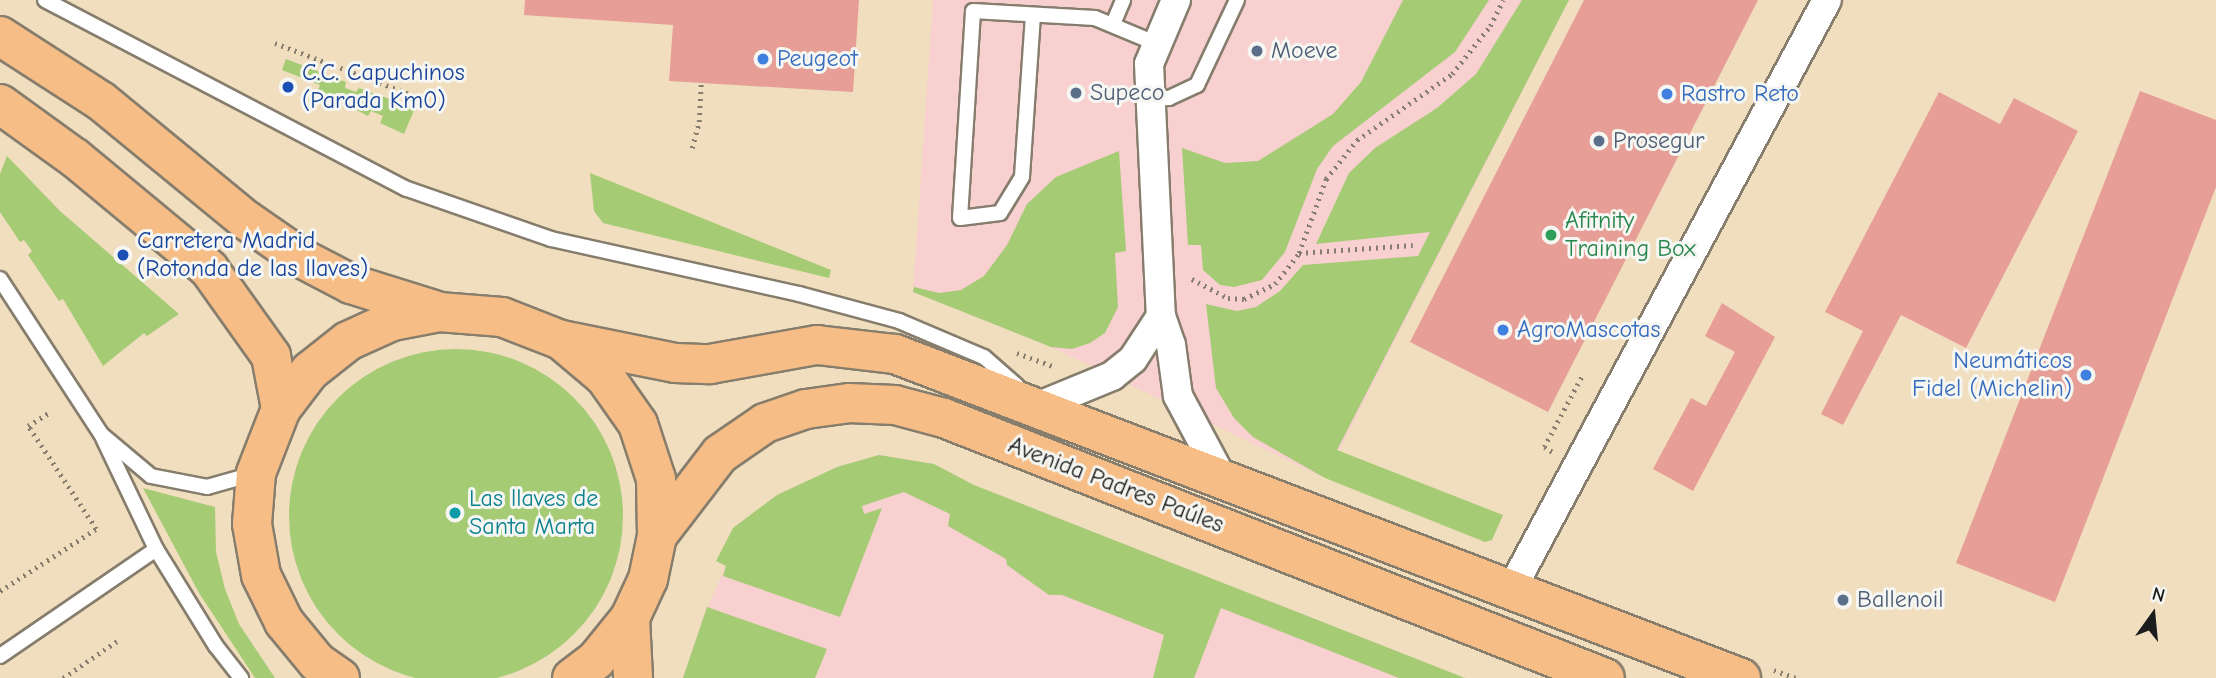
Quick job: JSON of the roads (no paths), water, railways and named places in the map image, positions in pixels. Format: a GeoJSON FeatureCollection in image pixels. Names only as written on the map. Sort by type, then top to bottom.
{"type":"FeatureCollection","features":[{"type":"Feature","properties":{"kind":"highway"},"geometry":{"type":"LineString","coordinates":[[0,36],[101,101],[246,220],[301,258],[351,285],[439,312],[502,317],[561,340],[605,377],[638,424],[656,479],[657,536],[648,579],[630,618],[596,660],[572,678]]}},
{"type":"Feature","properties":{"kind":"highway"},"geometry":{"type":"LineString","coordinates":[[0,104],[75,158],[209,269],[271,356],[281,410]]}},
{"type":"Feature","properties":{"kind":"highway"},"geometry":{"type":"LineString","coordinates":[[340,678],[317,662],[284,622],[261,575],[252,524],[256,473],[281,410],[310,371],[348,341],[392,321],[439,312]]}},
{"type":"Feature","properties":{"kind":"highway","name":"Avenida Padres Paúles"},"geometry":{"type":"LineString","coordinates":[[561,340],[675,363],[710,364],[817,345],[848,346],[895,354],[1040,406],[1223,480],[1741,678]]}},
{"type":"Feature","properties":{"kind":"highway","name":"Avenida Padres Paúles"},"geometry":{"type":"LineString","coordinates":[[657,536],[720,454],[765,423],[806,409],[849,403],[895,405],[944,418],[1605,678]]}},
{"type":"Feature","properties":{"kind":"highway"},"geometry":{"type":"LineString","coordinates":[[630,618],[633,678]]}},
{"type":"Feature","properties":{"kind":"street"},"geometry":{"type":"LineString","coordinates":[[1176,0],[1155,43],[1149,64],[1161,316],[1171,345],[1178,396],[1223,480]]}},
{"type":"Feature","properties":{"kind":"street"},"geometry":{"type":"LineString","coordinates":[[1511,590],[1827,0]]}},
{"type":"Feature","properties":{"kind":"street"},"geometry":{"type":"LineString","coordinates":[[1040,406],[1112,376],[1133,359],[1161,316]]}},
{"type":"Feature","properties":{"kind":"lane"},"geometry":{"type":"LineString","coordinates":[[45,0],[407,189],[551,239],[786,290],[899,321],[984,358],[1040,406]]}},
{"type":"Feature","properties":{"kind":"lane"},"geometry":{"type":"LineString","coordinates":[[1113,24],[1123,0]]}},
{"type":"Feature","properties":{"kind":"lane"},"geometry":{"type":"LineString","coordinates":[[1150,99],[1169,98],[1197,85],[1237,0]]}},
{"type":"Feature","properties":{"kind":"lane"},"geometry":{"type":"LineString","coordinates":[[1033,15],[1022,177],[1000,213],[960,218],[973,11],[1095,18],[1155,43]]}},
{"type":"Feature","properties":{"kind":"lane"},"geometry":{"type":"LineString","coordinates":[[0,279],[101,434],[156,549],[215,646],[241,678]]}},
{"type":"Feature","properties":{"kind":"lane"},"geometry":{"type":"LineString","coordinates":[[101,434],[151,476],[206,487],[256,473]]}},
{"type":"Feature","properties":{"kind":"lane"},"geometry":{"type":"LineString","coordinates":[[0,656],[156,549]]}},
{"type":"Feature","properties":{"kind":"place","name":"Moeve"},"geometry":{"type":"Point","coordinates":[1257,51]}},
{"type":"Feature","properties":{"kind":"place","name":"Peugeot"},"geometry":{"type":"Point","coordinates":[763,59]}},
{"type":"Feature","properties":{"kind":"place","name":"C.C. Capuchinos (Parada Km0)"},"geometry":{"type":"Point","coordinates":[288,87]}},
{"type":"Feature","properties":{"kind":"place","name":"Supeco"},"geometry":{"type":"Point","coordinates":[1076,93]}},
{"type":"Feature","properties":{"kind":"place","name":"Rastro Reto"},"geometry":{"type":"Point","coordinates":[1667,94]}},
{"type":"Feature","properties":{"kind":"place","name":"Prosegur"},"geometry":{"type":"Point","coordinates":[1599,141]}},
{"type":"Feature","properties":{"kind":"place","name":"Afitnity Training Box"},"geometry":{"type":"Point","coordinates":[1551,235]}},
{"type":"Feature","properties":{"kind":"place","name":"Carretera Madrid (Rotonda de las llaves)"},"geometry":{"type":"Point","coordinates":[123,255]}},
{"type":"Feature","properties":{"kind":"place","name":"AgroMascotas"},"geometry":{"type":"Point","coordinates":[1503,330]}},
{"type":"Feature","properties":{"kind":"place","name":"Neumáticos Fidel (Michelin)"},"geometry":{"type":"Point","coordinates":[2086,375]}},
{"type":"Feature","properties":{"kind":"place","name":"Las llaves de Santa Marta"},"geometry":{"type":"Point","coordinates":[455,513]}},
{"type":"Feature","properties":{"kind":"place","name":"Ballenoil"},"geometry":{"type":"Point","coordinates":[1843,600]}}]}
